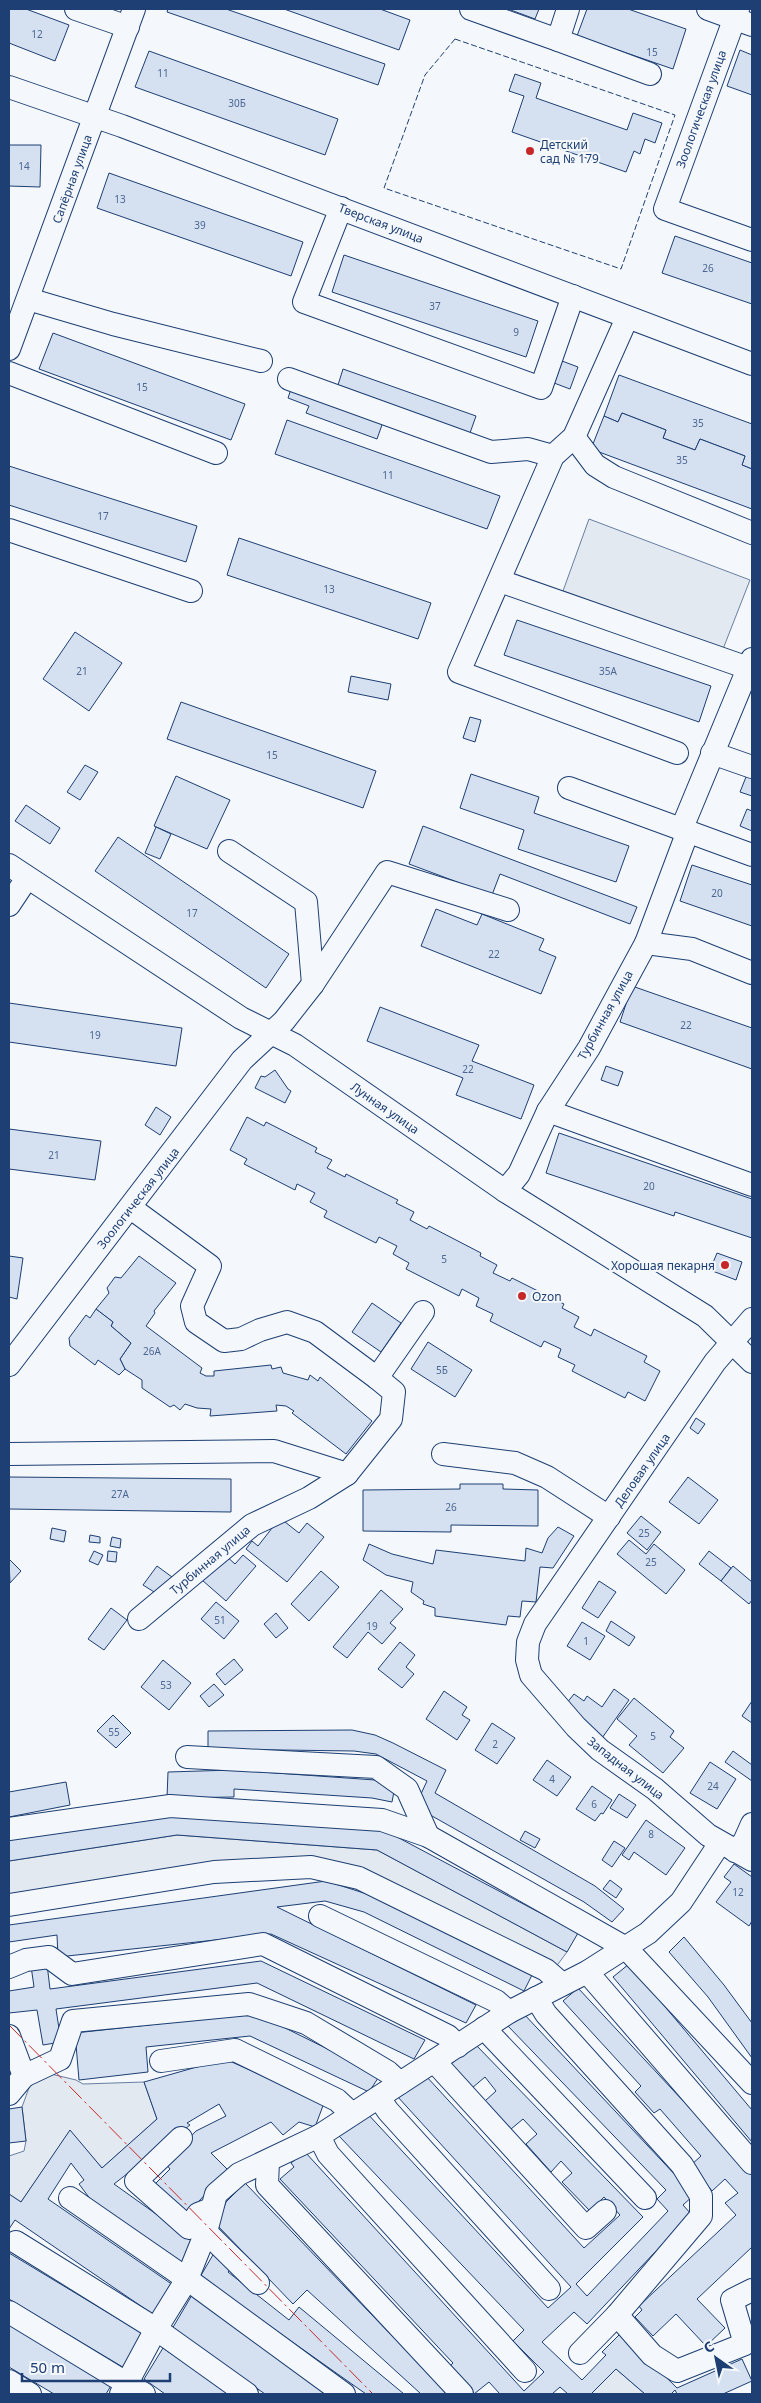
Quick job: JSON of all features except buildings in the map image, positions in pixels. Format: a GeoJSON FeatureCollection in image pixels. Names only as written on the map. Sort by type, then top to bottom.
{"type":"FeatureCollection","features":[{"type":"Feature","properties":{"kind":"street"},"geometry":{"type":"LineString","coordinates":[[76,9],[131,18]]}},
{"type":"Feature","properties":{"kind":"street"},"geometry":{"type":"LineString","coordinates":[[471,9],[650,74]]}},
{"type":"Feature","properties":{"kind":"street"},"geometry":{"type":"LineString","coordinates":[[558,40],[568,9]]}},
{"type":"Feature","properties":{"kind":"street"},"geometry":{"type":"LineString","coordinates":[[708,9],[741,17]]}},
{"type":"Feature","properties":{"kind":"street","name":"Зоологическая улица"},"geometry":{"type":"LineString","coordinates":[[741,17],[665,209],[752,240]]}},
{"type":"Feature","properties":{"kind":"street","name":"Сапёрная улица"},"geometry":{"type":"LineString","coordinates":[[9,349],[131,18]]}},
{"type":"Feature","properties":{"kind":"street","name":"Тверская улица"},"geometry":{"type":"LineString","coordinates":[[9,87],[340,208],[752,364]]}},
{"type":"Feature","properties":{"kind":"street"},"geometry":{"type":"LineString","coordinates":[[340,208],[304,302],[541,388],[573,296]]}},
{"type":"Feature","properties":{"kind":"street"},"geometry":{"type":"LineString","coordinates":[[28,299],[113,324],[261,361]]}},
{"type":"Feature","properties":{"kind":"street"},"geometry":{"type":"LineString","coordinates":[[627,318],[574,437],[553,456],[459,672],[677,754]]}},
{"type":"Feature","properties":{"kind":"street"},"geometry":{"type":"LineString","coordinates":[[9,373],[216,453]]}},
{"type":"Feature","properties":{"kind":"street"},"geometry":{"type":"LineString","coordinates":[[289,379],[491,452],[528,449],[553,456]]}},
{"type":"Feature","properties":{"kind":"street"},"geometry":{"type":"LineString","coordinates":[[574,437],[595,465],[614,477],[752,533]]}},
{"type":"Feature","properties":{"kind":"street"},"geometry":{"type":"LineString","coordinates":[[9,530],[191,591]]}},
{"type":"Feature","properties":{"kind":"street"},"geometry":{"type":"LineString","coordinates":[[500,581],[750,664]]}},
{"type":"Feature","properties":{"kind":"street","name":"Турбинная улица"},"geometry":{"type":"LineString","coordinates":[[505,1191],[519,1174],[548,1111],[588,1048],[646,943],[712,753],[750,664]]}},
{"type":"Feature","properties":{"kind":"street"},"geometry":{"type":"LineString","coordinates":[[712,753],[752,767]]}},
{"type":"Feature","properties":{"kind":"street"},"geometry":{"type":"LineString","coordinates":[[569,788],[752,855]]}},
{"type":"Feature","properties":{"kind":"street"},"geometry":{"type":"LineString","coordinates":[[229,851],[306,902],[313,984]]}},
{"type":"Feature","properties":{"kind":"street","name":"Лунная улица"},"geometry":{"type":"LineString","coordinates":[[9,865],[241,1018],[295,1046],[505,1191],[705,1316],[752,1362]]}},
{"type":"Feature","properties":{"kind":"street","name":"Зоологическая улица"},"geometry":{"type":"LineString","coordinates":[[9,1365],[131,1208],[242,1060],[284,1021],[313,984],[387,872],[508,910]]}},
{"type":"Feature","properties":{"kind":"street"},"geometry":{"type":"LineString","coordinates":[[9,905],[27,878]]}},
{"type":"Feature","properties":{"kind":"street"},"geometry":{"type":"LineString","coordinates":[[646,943],[692,949],[752,972]]}},
{"type":"Feature","properties":{"kind":"street"},"geometry":{"type":"LineString","coordinates":[[548,1111],[752,1185]]}},
{"type":"Feature","properties":{"kind":"street"},"geometry":{"type":"LineString","coordinates":[[131,1208],[210,1266],[192,1306],[196,1322],[224,1341],[241,1339],[260,1330],[287,1322],[315,1332],[377,1378],[423,1312]]}},
{"type":"Feature","properties":{"kind":"street","name":"Деловая улица"},"geometry":{"type":"LineString","coordinates":[[535,1624],[715,1362],[752,1319]]}},
{"type":"Feature","properties":{"kind":"street","name":"Турбинная улица"},"geometry":{"type":"LineString","coordinates":[[139,1619],[252,1525],[309,1498],[347,1474],[391,1419],[394,1392],[377,1378]]}},
{"type":"Feature","properties":{"kind":"street"},"geometry":{"type":"LineString","coordinates":[[9,1454],[274,1451],[347,1474]]}},
{"type":"Feature","properties":{"kind":"street"},"geometry":{"type":"LineString","coordinates":[[442,1454],[515,1462],[547,1477],[610,1517]]}},
{"type":"Feature","properties":{"kind":"street","name":"Западная улица"},"geometry":{"type":"LineString","coordinates":[[535,1624],[528,1642],[527,1660],[531,1674],[550,1697],[600,1750],[656,1789],[735,1851]]}},
{"type":"Feature","properties":{"kind":"street"},"geometry":{"type":"LineString","coordinates":[[187,1757],[376,1767],[407,1789],[428,1836]]}},
{"type":"Feature","properties":{"kind":"street"},"geometry":{"type":"LineString","coordinates":[[9,1829],[170,1806],[382,1820],[428,1836],[626,1948],[752,2083]]}},
{"type":"Feature","properties":{"kind":"street"},"geometry":{"type":"LineString","coordinates":[[9,2312],[131,2390],[156,2329],[187,2279],[206,2232],[216,2194],[239,2174],[319,2136],[351,2113],[379,2098],[509,2012],[587,1972],[648,1933],[744,1842],[752,1824]]}},
{"type":"Feature","properties":{"kind":"street"},"geometry":{"type":"LineString","coordinates":[[9,1905],[214,1872],[311,1867],[359,1878],[546,1970],[562,1984]]}},
{"type":"Feature","properties":{"kind":"street"},"geometry":{"type":"LineString","coordinates":[[320,1916],[496,2001],[509,2012]]}},
{"type":"Feature","properties":{"kind":"street"},"geometry":{"type":"LineString","coordinates":[[9,1967],[26,1960],[49,1957],[72,1974],[262,1944],[448,2036],[458,2046]]}},
{"type":"Feature","properties":{"kind":"street"},"geometry":{"type":"LineString","coordinates":[[587,1972],[752,2163]]}},
{"type":"Feature","properties":{"kind":"street"},"geometry":{"type":"LineString","coordinates":[[536,1998],[546,2014],[682,2165],[701,2196],[701,2216],[616,2315],[580,2353]]}},
{"type":"Feature","properties":{"kind":"street"},"geometry":{"type":"LineString","coordinates":[[9,2094],[24,2076],[60,2059],[73,2021],[249,2004],[306,2023],[388,2072],[400,2083]]}},
{"type":"Feature","properties":{"kind":"street"},"geometry":{"type":"LineString","coordinates":[[484,2028],[645,2198]]}},
{"type":"Feature","properties":{"kind":"street"},"geometry":{"type":"LineString","coordinates":[[9,2036],[24,2076]]}},
{"type":"Feature","properties":{"kind":"street"},"geometry":{"type":"LineString","coordinates":[[161,2061],[235,2050],[337,2100],[351,2113]]}},
{"type":"Feature","properties":{"kind":"street"},"geometry":{"type":"LineString","coordinates":[[434,2061],[586,2228],[605,2211]]}},
{"type":"Feature","properties":{"kind":"street"},"geometry":{"type":"LineString","coordinates":[[379,2098],[388,2111],[549,2289]]}},
{"type":"Feature","properties":{"kind":"street"},"geometry":{"type":"LineString","coordinates":[[319,2136],[328,2154],[525,2371]]}},
{"type":"Feature","properties":{"kind":"street"},"geometry":{"type":"LineString","coordinates":[[181,2138],[136,2181],[189,2228],[198,2214],[211,2209]]}},
{"type":"Feature","properties":{"kind":"street"},"geometry":{"type":"LineString","coordinates":[[268,2161],[267,2185],[462,2394]]}},
{"type":"Feature","properties":{"kind":"street"},"geometry":{"type":"LineString","coordinates":[[70,2198],[187,2279],[344,2394]]}},
{"type":"Feature","properties":{"kind":"street"},"geometry":{"type":"LineString","coordinates":[[206,2232],[258,2283]]}},
{"type":"Feature","properties":{"kind":"street"},"geometry":{"type":"LineString","coordinates":[[16,2242],[156,2329],[247,2394]]}},
{"type":"Feature","properties":{"kind":"street"},"geometry":{"type":"LineString","coordinates":[[616,2315],[652,2355],[678,2371],[749,2350],[732,2300],[752,2290]]}},
{"type":"Feature","properties":{"kind":"street"},"geometry":{"type":"LineString","coordinates":[[9,2381],[30,2394]]}},
{"type":"Feature","properties":{"kind":"shaded area"},"geometry":{"type":"Polygon","coordinates":[[[589,519],[750,580],[723,649],[563,591],[589,519]]]}},
{"type":"Feature","properties":{"kind":"shaded area"},"geometry":{"type":"Polygon","coordinates":[[[177,1835],[377,1850],[567,1952],[555,1968],[360,1870],[9,1896],[9,1861],[177,1835]]]}},
{"type":"Feature","properties":{"kind":"shaded area"},"geometry":{"type":"Polygon","coordinates":[[[51,2074],[76,2080],[83,2084],[144,2082],[157,2119],[102,2168],[70,2131],[21,2202],[9,2194],[9,2156],[24,2151],[26,2141],[22,2107],[30,2085],[51,2074]]]}},
{"type":"Feature","properties":{"kind":"shaded area"},"geometry":{"type":"Polygon","coordinates":[[[616,2369],[645,2394],[591,2394],[616,2369]]]}},
{"type":"Feature","properties":{"kind":"fence"},"geometry":{"type":"LineString","coordinates":[[455,39],[675,115],[621,269],[384,188],[425,75],[455,39]]}},
{"type":"Feature","properties":{"kind":"power"},"geometry":{"type":"LineString","coordinates":[[9,2025],[373,2394]]}},
{"type":"Feature","properties":{"kind":"place","name":"Детский сад № 179"},"geometry":{"type":"Point","coordinates":[530,151]}},
{"type":"Feature","properties":{"kind":"place","name":"Хорошая пекарня"},"geometry":{"type":"Point","coordinates":[725,1265]}},
{"type":"Feature","properties":{"kind":"place","name":"Ozon"},"geometry":{"type":"Point","coordinates":[522,1296]}}]}
